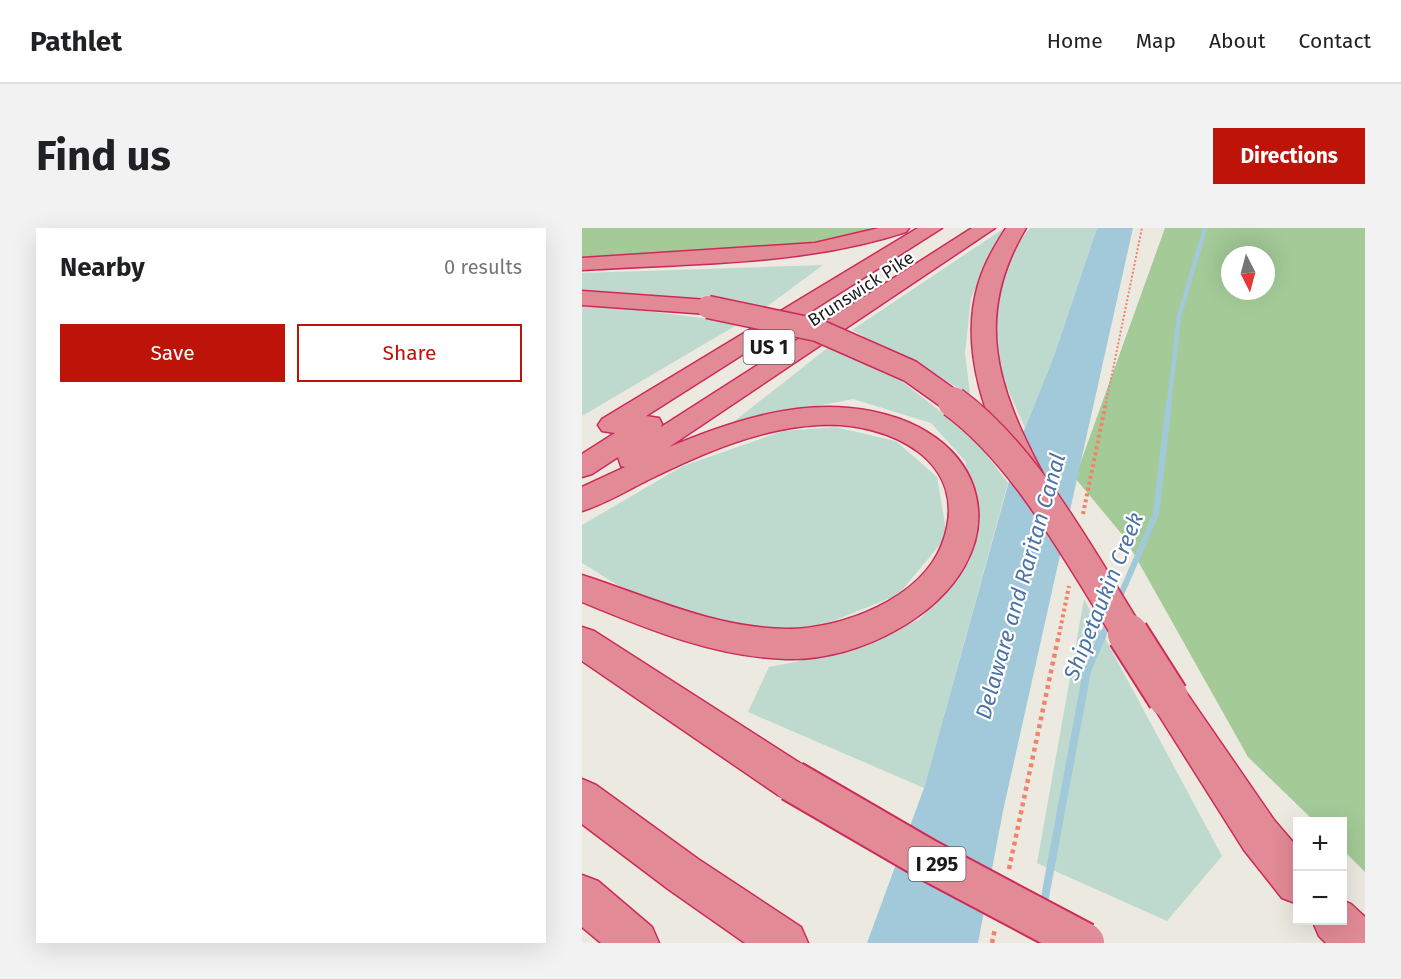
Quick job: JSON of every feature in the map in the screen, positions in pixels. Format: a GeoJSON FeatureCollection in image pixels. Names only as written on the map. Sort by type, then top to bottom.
{"type":"FeatureCollection","features":[{"type":"Feature","properties":{"kind":"highway"},"geometry":{"type":"LineString","coordinates":[[582,264],[815,249],[868,238],[899,228]]}},
{"type":"Feature","properties":{"kind":"highway","name":"Brunswick Pike"},"geometry":{"type":"LineString","coordinates":[[582,444],[932,228]]}},
{"type":"Feature","properties":{"kind":"highway","name":"Brunswick Pike"},"geometry":{"type":"LineString","coordinates":[[582,467],[957,228]]}},
{"type":"Feature","properties":{"kind":"highway"},"geometry":{"type":"LineString","coordinates":[[582,491],[985,228]]}},
{"type":"Feature","properties":{"kind":"highway"},"geometry":{"type":"LineString","coordinates":[[1016,228],[1003,248],[987,291],[984,348],[1000,412],[1017,452],[1039,492],[1168,696],[1259,835],[1293,876]]}},
{"type":"Feature","properties":{"kind":"highway"},"geometry":{"type":"LineString","coordinates":[[582,298],[708,307],[817,330],[910,371],[971,415],[1039,492]]}},
{"type":"Feature","properties":{"kind":"highway"},"geometry":{"type":"LineString","coordinates":[[582,500],[712,440],[792,419],[845,416],[894,426],[917,436],[934,448],[958,479],[963,499],[964,520],[959,540],[949,562],[930,587],[909,606],[880,623],[851,635],[819,642],[786,644],[739,639],[642,612],[582,588]]}},
{"type":"Feature","properties":{"kind":"highway","name":"I 295"},"geometry":{"type":"LineString","coordinates":[[582,642],[792,781],[928,860],[1084,943]]}},
{"type":"Feature","properties":{"kind":"highway"},"geometry":{"type":"LineString","coordinates":[[582,799],[785,943]]}},
{"type":"Feature","properties":{"kind":"highway"},"geometry":{"type":"LineString","coordinates":[[582,897],[636,943]]}},
{"type":"Feature","properties":{"kind":"highway"},"geometry":{"type":"LineString","coordinates":[[1339,925],[1358,943]]}},
{"type":"Feature","properties":{"kind":"green space"},"geometry":{"type":"Polygon","coordinates":[[[582,228],[872,228],[840,240],[582,260],[582,228]]]}},
{"type":"Feature","properties":{"kind":"green space"},"geometry":{"type":"Polygon","coordinates":[[[1030,228],[1097,228],[1054,356],[1025,428],[993,356],[998,300],[1013,250],[1030,228]]]}},
{"type":"Feature","properties":{"kind":"green space"},"geometry":{"type":"Polygon","coordinates":[[[1165,228],[1365,228],[1365,872],[1347,854],[1347,817],[1310,817],[1248,757],[1125,538],[1075,478],[1165,228]]]}},
{"type":"Feature","properties":{"kind":"green space"},"geometry":{"type":"Polygon","coordinates":[[[1003,229],[971,298],[965,353],[970,394],[852,330],[1003,229]]]}},
{"type":"Feature","properties":{"kind":"green space"},"geometry":{"type":"Polygon","coordinates":[[[823,265],[765,308],[582,295],[582,273],[823,265]]]}},
{"type":"Feature","properties":{"kind":"green space"},"geometry":{"type":"Polygon","coordinates":[[[582,306],[608,306],[740,323],[582,416],[582,306]]]}},
{"type":"Feature","properties":{"kind":"green space"},"geometry":{"type":"Polygon","coordinates":[[[830,346],[899,379],[972,436],[1008,483],[924,788],[748,712],[769,667],[851,651],[920,619],[962,572],[977,514],[965,461],[931,423],[853,399],[732,423],[830,346]]]}},
{"type":"Feature","properties":{"kind":"green space"},"geometry":{"type":"Polygon","coordinates":[[[835,427],[896,441],[937,477],[947,536],[898,595],[813,629],[718,627],[627,591],[582,563],[582,525],[683,466],[783,431],[835,427]]]}},
{"type":"Feature","properties":{"kind":"green space"},"geometry":{"type":"Polygon","coordinates":[[[1084,599],[1222,856],[1167,921],[1037,863],[1084,599]]]}},
{"type":"Feature","properties":{"kind":"water","name":"Delaware and Raritan Canal"},"geometry":{"type":"Polygon","coordinates":[[[1097,228],[1133,228],[1003,811],[978,943],[867,943],[924,788],[1021,438],[1054,356],[1097,228]]]}},
{"type":"Feature","properties":{"kind":"waterway","name":"Shipetaukin Creek"},"geometry":{"type":"LineString","coordinates":[[1169,403],[1179,317],[1205,228]]}},
{"type":"Feature","properties":{"kind":"waterway","name":"Shipetaukin Creek"},"geometry":{"type":"LineString","coordinates":[[1118,601],[1156,514],[1169,402]]}},
{"type":"Feature","properties":{"kind":"waterway","name":"Shipetaukin Creek"},"geometry":{"type":"LineString","coordinates":[[1103,635],[1110,619]]}},
{"type":"Feature","properties":{"kind":"waterway","name":"Shipetaukin Creek"},"geometry":{"type":"LineString","coordinates":[[1043,908],[1087,671],[1103,634]]}}]}
